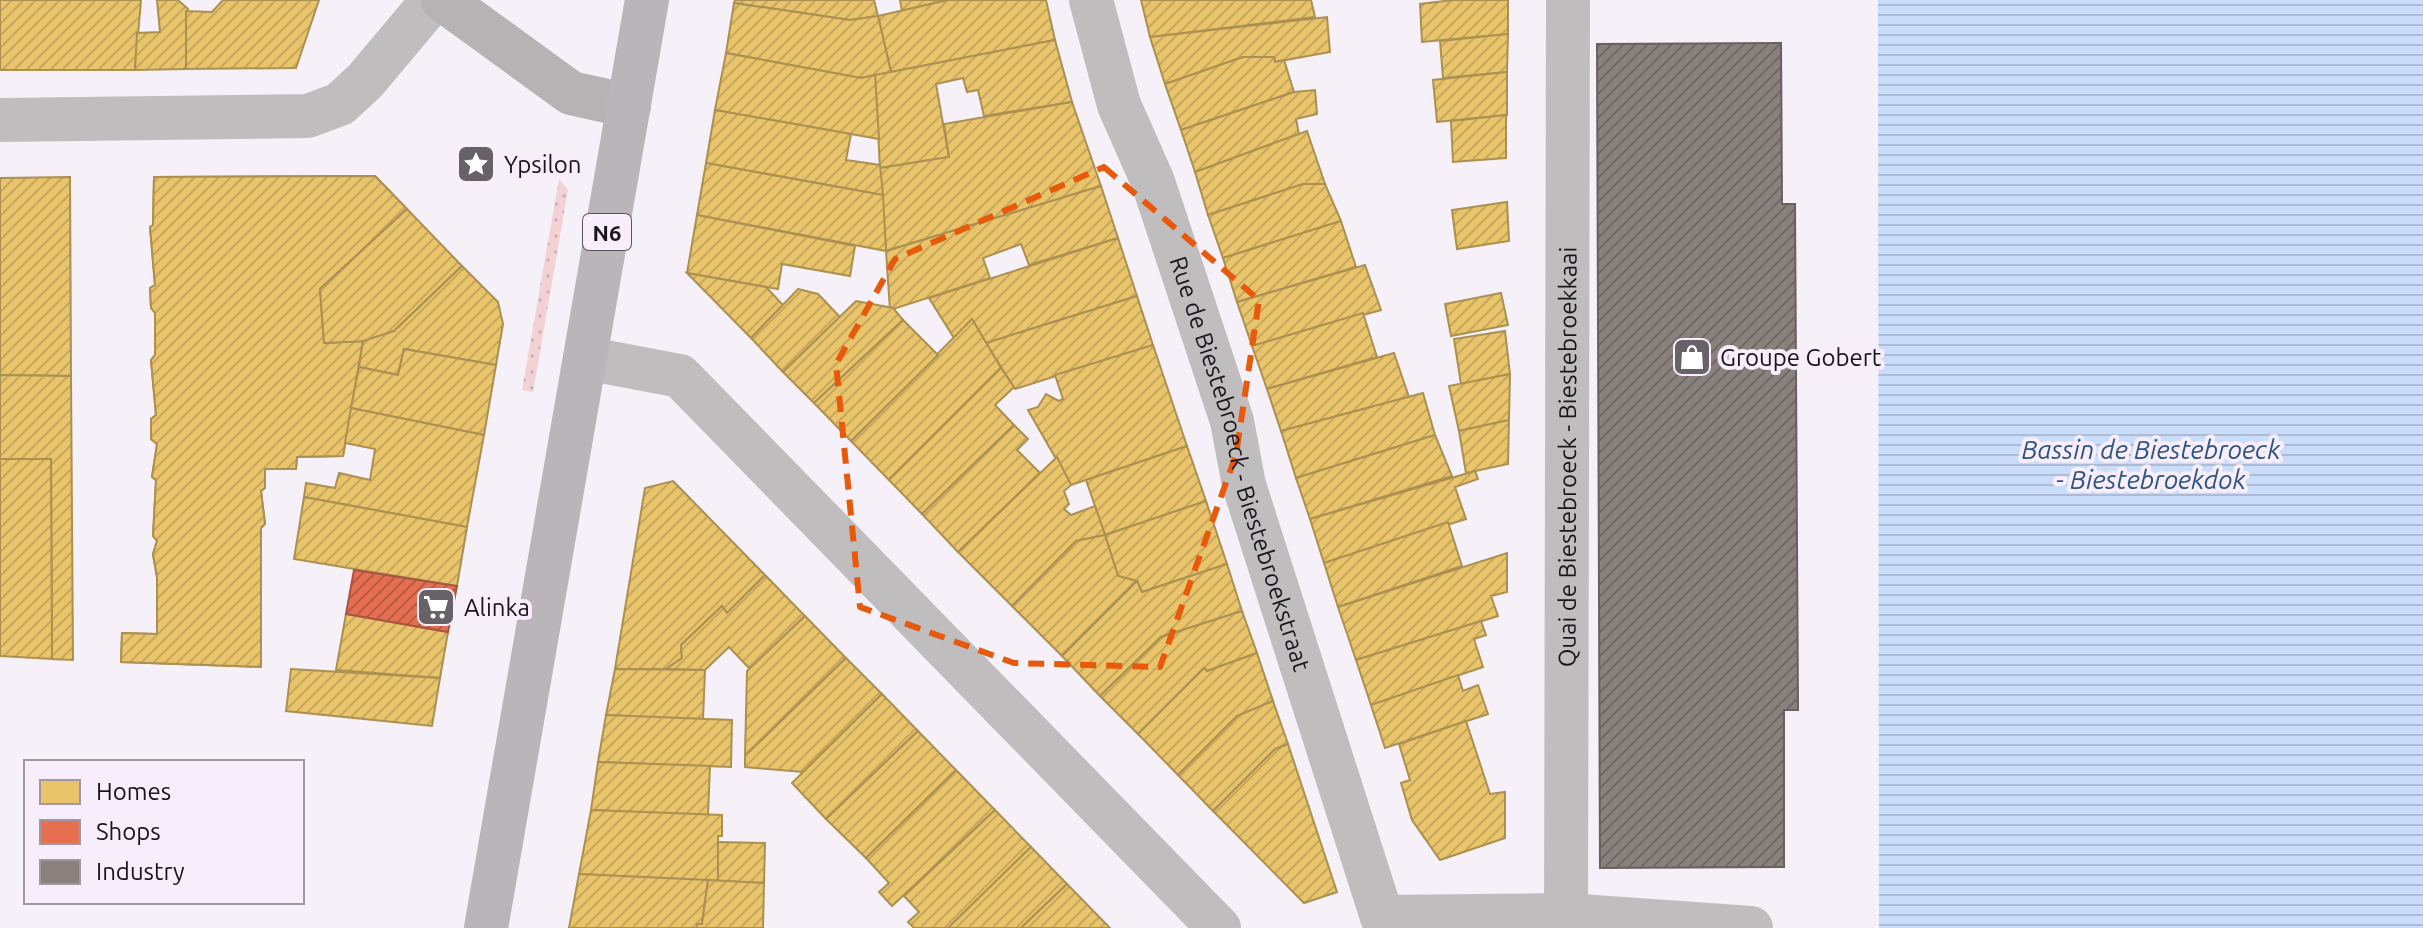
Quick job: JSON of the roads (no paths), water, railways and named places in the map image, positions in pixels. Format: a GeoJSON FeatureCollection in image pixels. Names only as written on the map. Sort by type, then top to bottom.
{"type":"FeatureCollection","features":[{"type":"Feature","properties":{"kind":"main road","name":"N6"},"geometry":{"type":"LineString","coordinates":[[486,928],[647,0]]}},
{"type":"Feature","properties":{"kind":"street"},"geometry":{"type":"LineString","coordinates":[[0,120],[308,116],[340,104],[365,81],[433,0]]}},
{"type":"Feature","properties":{"kind":"street"},"geometry":{"type":"LineString","coordinates":[[443,0],[571,93],[629,106]]}},
{"type":"Feature","properties":{"kind":"street","name":"Rue de Biestebroeck - Biestebroekstraat"},"geometry":{"type":"LineString","coordinates":[[1091,0],[1119,105],[1153,182],[1232,421],[1244,485],[1379,923]]}},
{"type":"Feature","properties":{"kind":"street","name":"Quai de Biestebroeck - Biestebroekkaai"},"geometry":{"type":"LineString","coordinates":[[1566,915],[1568,0]]}},
{"type":"Feature","properties":{"kind":"street"},"geometry":{"type":"LineString","coordinates":[[585,358],[680,376],[1219,928]]}},
{"type":"Feature","properties":{"kind":"street"},"geometry":{"type":"LineString","coordinates":[[1379,923],[1566,915],[1751,928]]}},
{"type":"Feature","properties":{"kind":"water","name":"Bassin de Biestebroeck - Biestebroekdok"},"geometry":{"type":"Polygon","coordinates":[[[1878,0],[2423,0],[2423,928],[1879,928],[1878,0]]]}},
{"type":"Feature","properties":{"kind":"place","name":"Ypsilon"},"geometry":{"type":"Point","coordinates":[476,164]}},
{"type":"Feature","properties":{"kind":"place","name":"Groupe Gobert"},"geometry":{"type":"Point","coordinates":[1692,357]}},
{"type":"Feature","properties":{"kind":"place","name":"Alinka"},"geometry":{"type":"Point","coordinates":[436,607]}}]}
